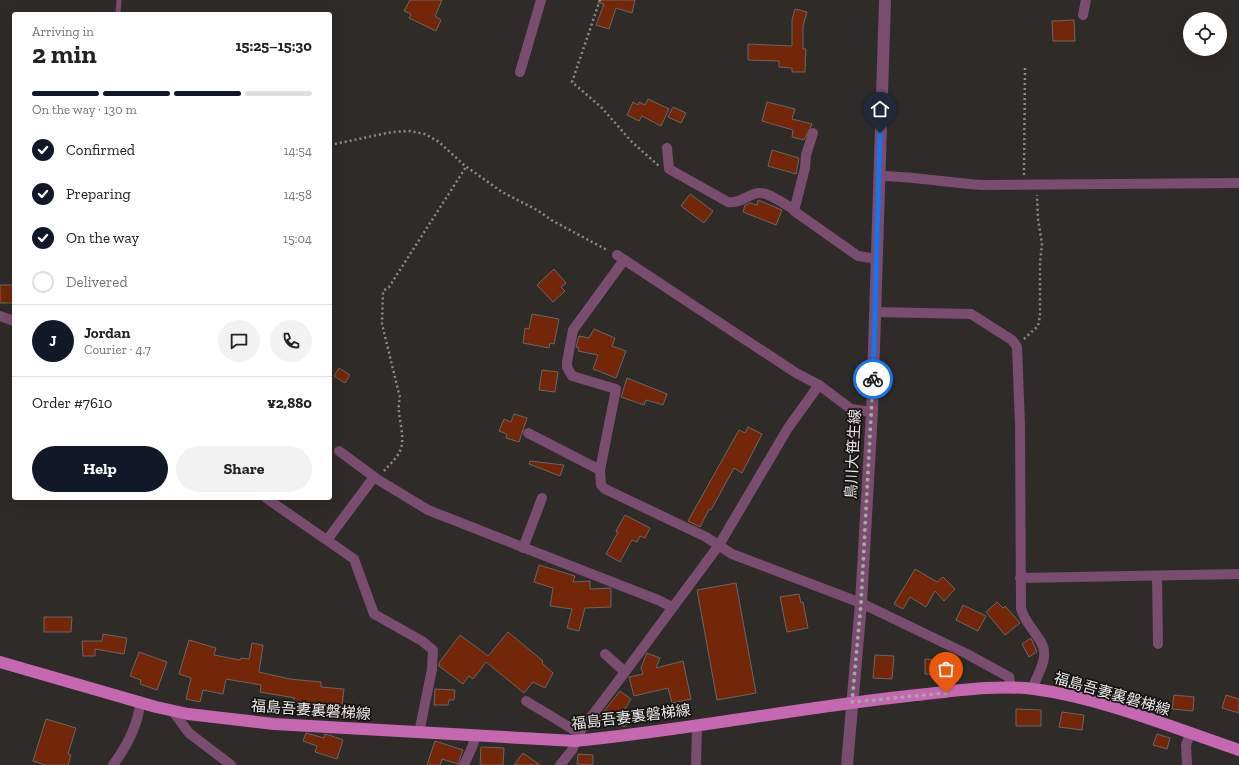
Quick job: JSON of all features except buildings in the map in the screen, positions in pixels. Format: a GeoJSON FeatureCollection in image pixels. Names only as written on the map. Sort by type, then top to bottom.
{"type":"FeatureCollection","features":[{"type":"Feature","properties":{"kind":"main road","name":"福島吾妻裏磐梯線"},"geometry":{"type":"LineString","coordinates":[[0,662],[172,710],[274,724],[475,735],[577,737],[623,736],[852,702],[1011,688],[1032,689],[1099,704],[1239,750]]}},
{"type":"Feature","properties":{"kind":"street"},"geometry":{"type":"LineString","coordinates":[[520,72],[541,0]]}},
{"type":"Feature","properties":{"kind":"street","name":"鳥川大笹生線"},"geometry":{"type":"LineString","coordinates":[[847,765],[861,603],[872,412],[884,0]]}},
{"type":"Feature","properties":{"kind":"street"},"geometry":{"type":"LineString","coordinates":[[1082,15],[1086,0]]}},
{"type":"Feature","properties":{"kind":"street"},"geometry":{"type":"LineString","coordinates":[[794,209],[805,168],[806,155],[813,133]]}},
{"type":"Feature","properties":{"kind":"street"},"geometry":{"type":"LineString","coordinates":[[667,148],[667,166],[669,169],[728,202],[738,202],[756,194],[763,194],[794,209],[794,211],[858,256],[877,259]]}},
{"type":"Feature","properties":{"kind":"street"},"geometry":{"type":"LineString","coordinates":[[879,176],[901,177],[951,184],[1036,185],[1239,183]]}},
{"type":"Feature","properties":{"kind":"street"},"geometry":{"type":"LineString","coordinates":[[872,412],[851,409],[819,385],[796,373],[620,258],[573,330],[567,362],[567,367],[572,376],[616,389],[600,470],[602,485],[605,489],[706,537],[732,554],[861,603],[1000,671],[1009,678],[1011,688]]}},
{"type":"Feature","properties":{"kind":"street"},"geometry":{"type":"LineString","coordinates":[[875,312],[971,314],[1015,343],[1017,347],[1020,425],[1020,578],[1022,614],[1044,650],[1044,660],[1032,689]]}},
{"type":"Feature","properties":{"kind":"street"},"geometry":{"type":"LineString","coordinates":[[0,316],[12,320]]}},
{"type":"Feature","properties":{"kind":"street"},"geometry":{"type":"LineString","coordinates":[[560,765],[572,750],[577,737],[719,545],[788,428],[819,385]]}},
{"type":"Feature","properties":{"kind":"street"},"geometry":{"type":"LineString","coordinates":[[528,433],[600,470]]}},
{"type":"Feature","properties":{"kind":"street"},"geometry":{"type":"LineString","coordinates":[[339,451],[376,478],[428,510],[658,600],[672,607]]}},
{"type":"Feature","properties":{"kind":"street"},"geometry":{"type":"LineString","coordinates":[[327,540],[376,478]]}},
{"type":"Feature","properties":{"kind":"street"},"geometry":{"type":"LineString","coordinates":[[523,548],[542,498]]}},
{"type":"Feature","properties":{"kind":"street"},"geometry":{"type":"LineString","coordinates":[[269,500],[354,559],[374,614],[422,641],[433,650],[432,669],[419,733]]}},
{"type":"Feature","properties":{"kind":"street"},"geometry":{"type":"LineString","coordinates":[[1020,578],[1239,574]]}},
{"type":"Feature","properties":{"kind":"street"},"geometry":{"type":"LineString","coordinates":[[1157,576],[1158,644]]}},
{"type":"Feature","properties":{"kind":"street"},"geometry":{"type":"LineString","coordinates":[[606,654],[625,672]]}},
{"type":"Feature","properties":{"kind":"street"},"geometry":{"type":"LineString","coordinates":[[526,701],[577,737]]}},
{"type":"Feature","properties":{"kind":"street"},"geometry":{"type":"LineString","coordinates":[[113,765],[127,746],[139,717],[140,702]]}},
{"type":"Feature","properties":{"kind":"street"},"geometry":{"type":"LineString","coordinates":[[172,710],[189,733],[231,765]]}},
{"type":"Feature","properties":{"kind":"street"},"geometry":{"type":"LineString","coordinates":[[696,725],[696,765]]}},
{"type":"Feature","properties":{"kind":"street"},"geometry":{"type":"LineString","coordinates":[[1187,765],[1186,745],[1190,734]]}},
{"type":"Feature","properties":{"kind":"street"},"geometry":{"type":"LineString","coordinates":[[464,765],[473,745],[475,735]]}},
{"type":"Feature","properties":{"kind":"lane"},"geometry":{"type":"LineString","coordinates":[[118,12],[119,0]]}},
{"type":"Feature","properties":{"kind":"path"},"geometry":{"type":"LineString","coordinates":[[600,0],[572,82],[602,108],[632,142],[657,166],[667,166]]}},
{"type":"Feature","properties":{"kind":"path"},"geometry":{"type":"LineString","coordinates":[[1024,185],[1025,67]]}},
{"type":"Feature","properties":{"kind":"path"},"geometry":{"type":"LineString","coordinates":[[332,145],[392,132],[418,132],[425,134],[439,142],[466,167],[512,199],[536,210],[620,258]]}},
{"type":"Feature","properties":{"kind":"path"},"geometry":{"type":"LineString","coordinates":[[376,478],[400,451],[402,443],[398,404],[400,398],[382,324],[384,291],[389,287],[466,167]]}},
{"type":"Feature","properties":{"kind":"path"},"geometry":{"type":"LineString","coordinates":[[1015,343],[1028,337],[1038,326],[1040,316],[1040,263],[1042,244],[1038,219],[1036,185]]}},
{"type":"Feature","properties":{"kind":"way so far"},"geometry":{"type":"LineString","coordinates":[[873,379],[861,603],[852,702],[946,693]]}},
{"type":"Feature","properties":{"kind":"route"},"geometry":{"type":"LineString","coordinates":[[873,379],[880,133]]}}]}
